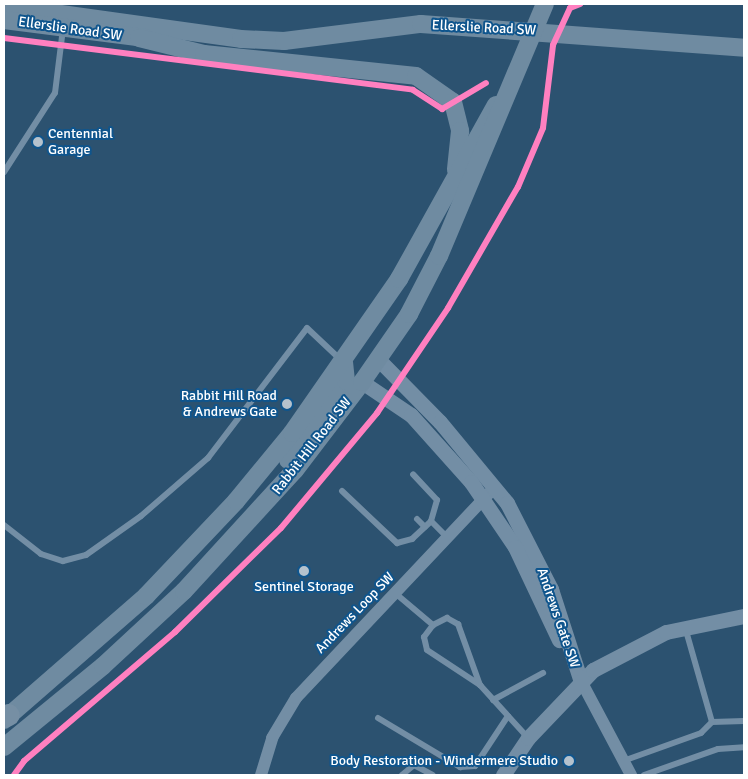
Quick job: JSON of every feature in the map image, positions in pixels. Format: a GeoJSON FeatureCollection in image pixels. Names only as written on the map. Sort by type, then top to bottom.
{"type":"FeatureCollection","features":[{"type":"Feature","properties":{"kind":"main road","name":"Rabbit Hill Road SW"},"geometry":{"type":"LineString","coordinates":[[6,748],[144,630],[264,506],[378,360],[425,285],[520,71],[545,4]]}},
{"type":"Feature","properties":{"kind":"main road","name":"Ellerslie Road SW"},"geometry":{"type":"LineString","coordinates":[[4,6],[139,38],[245,50],[284,41],[421,24],[535,30],[744,48]]}},
{"type":"Feature","properties":{"kind":"main road","name":"Ellerslie Road SW"},"geometry":{"type":"LineString","coordinates":[[4,20],[64,21],[284,41]]}},
{"type":"Feature","properties":{"kind":"main road"},"geometry":{"type":"LineString","coordinates":[[139,38],[204,54],[416,76],[445,94],[459,120],[453,186]]}},
{"type":"Feature","properties":{"kind":"main road","name":"Rabbit Hill Road SW"},"geometry":{"type":"LineString","coordinates":[[6,717],[99,639],[184,558],[274,456],[344,363],[453,186],[487,119],[520,71]]}},
{"type":"Feature","properties":{"kind":"main road"},"geometry":{"type":"LineString","coordinates":[[264,506],[277,476],[346,381],[344,363]]}},
{"type":"Feature","properties":{"kind":"street","name":"Andrews Gate SW"},"geometry":{"type":"LineString","coordinates":[[378,360],[440,422],[494,487],[529,541],[551,589],[580,679]]}},
{"type":"Feature","properties":{"kind":"street","name":"Andrews Gate SW"},"geometry":{"type":"LineString","coordinates":[[362,382],[411,415],[484,499],[515,547],[580,679]]}},
{"type":"Feature","properties":{"kind":"street","name":"Andrews Loop SW"},"geometry":{"type":"LineString","coordinates":[[261,775],[272,738],[296,698],[494,487]]}},
{"type":"Feature","properties":{"kind":"street"},"geometry":{"type":"LineString","coordinates":[[503,775],[528,738],[580,679],[640,643],[684,626],[744,616]]}},
{"type":"Feature","properties":{"kind":"street"},"geometry":{"type":"LineString","coordinates":[[580,679],[631,775]]}},
{"type":"Feature","properties":{"kind":"lane"},"geometry":{"type":"LineString","coordinates":[[4,172],[56,93],[64,21]]}},
{"type":"Feature","properties":{"kind":"lane"},"geometry":{"type":"LineString","coordinates":[[4,525],[41,554],[63,561],[86,555],[141,516],[208,458],[307,328],[344,363]]}},
{"type":"Feature","properties":{"kind":"lane"},"geometry":{"type":"LineString","coordinates":[[342,491],[397,542],[412,539],[431,521],[437,500],[413,474]]}},
{"type":"Feature","properties":{"kind":"lane"},"geometry":{"type":"LineString","coordinates":[[416,519],[425,527]]}},
{"type":"Feature","properties":{"kind":"lane"},"geometry":{"type":"LineString","coordinates":[[431,521],[448,537]]}},
{"type":"Feature","properties":{"kind":"lane"},"geometry":{"type":"LineString","coordinates":[[395,592],[432,625]]}},
{"type":"Feature","properties":{"kind":"lane"},"geometry":{"type":"LineString","coordinates":[[480,685],[458,624],[447,618],[432,625],[424,637],[427,650],[480,685],[528,738]]}},
{"type":"Feature","properties":{"kind":"lane"},"geometry":{"type":"LineString","coordinates":[[684,626],[712,722]]}},
{"type":"Feature","properties":{"kind":"lane"},"geometry":{"type":"LineString","coordinates":[[493,700],[543,674]]}},
{"type":"Feature","properties":{"kind":"lane"},"geometry":{"type":"LineString","coordinates":[[378,718],[460,767],[475,766],[508,716]]}},
{"type":"Feature","properties":{"kind":"lane"},"geometry":{"type":"LineString","coordinates":[[623,761],[701,733],[712,722],[744,721]]}},
{"type":"Feature","properties":{"kind":"lane"},"geometry":{"type":"LineString","coordinates":[[644,775],[718,749],[744,747]]}},
{"type":"Feature","properties":{"kind":"lane"},"geometry":{"type":"LineString","coordinates":[[402,775],[414,766],[433,775]]}},
{"type":"Feature","properties":{"kind":"cycle path"},"geometry":{"type":"LineString","coordinates":[[14,775],[24,761],[175,632],[281,528],[377,413],[448,308],[518,187],[543,128],[553,45],[570,8],[580,4]]}},
{"type":"Feature","properties":{"kind":"cycle path"},"geometry":{"type":"LineString","coordinates":[[4,38],[413,90],[442,109],[486,83]]}},
{"type":"Feature","properties":{"kind":"place","name":"Centennial Garage"},"geometry":{"type":"Point","coordinates":[38,142]}},
{"type":"Feature","properties":{"kind":"place","name":"Rabbit Hill Road & Andrews Gate"},"geometry":{"type":"Point","coordinates":[287,404]}},
{"type":"Feature","properties":{"kind":"place","name":"Sentinel Storage"},"geometry":{"type":"Point","coordinates":[304,571]}},
{"type":"Feature","properties":{"kind":"place","name":"Body Restoration - Windermere Studio"},"geometry":{"type":"Point","coordinates":[569,761]}}]}
